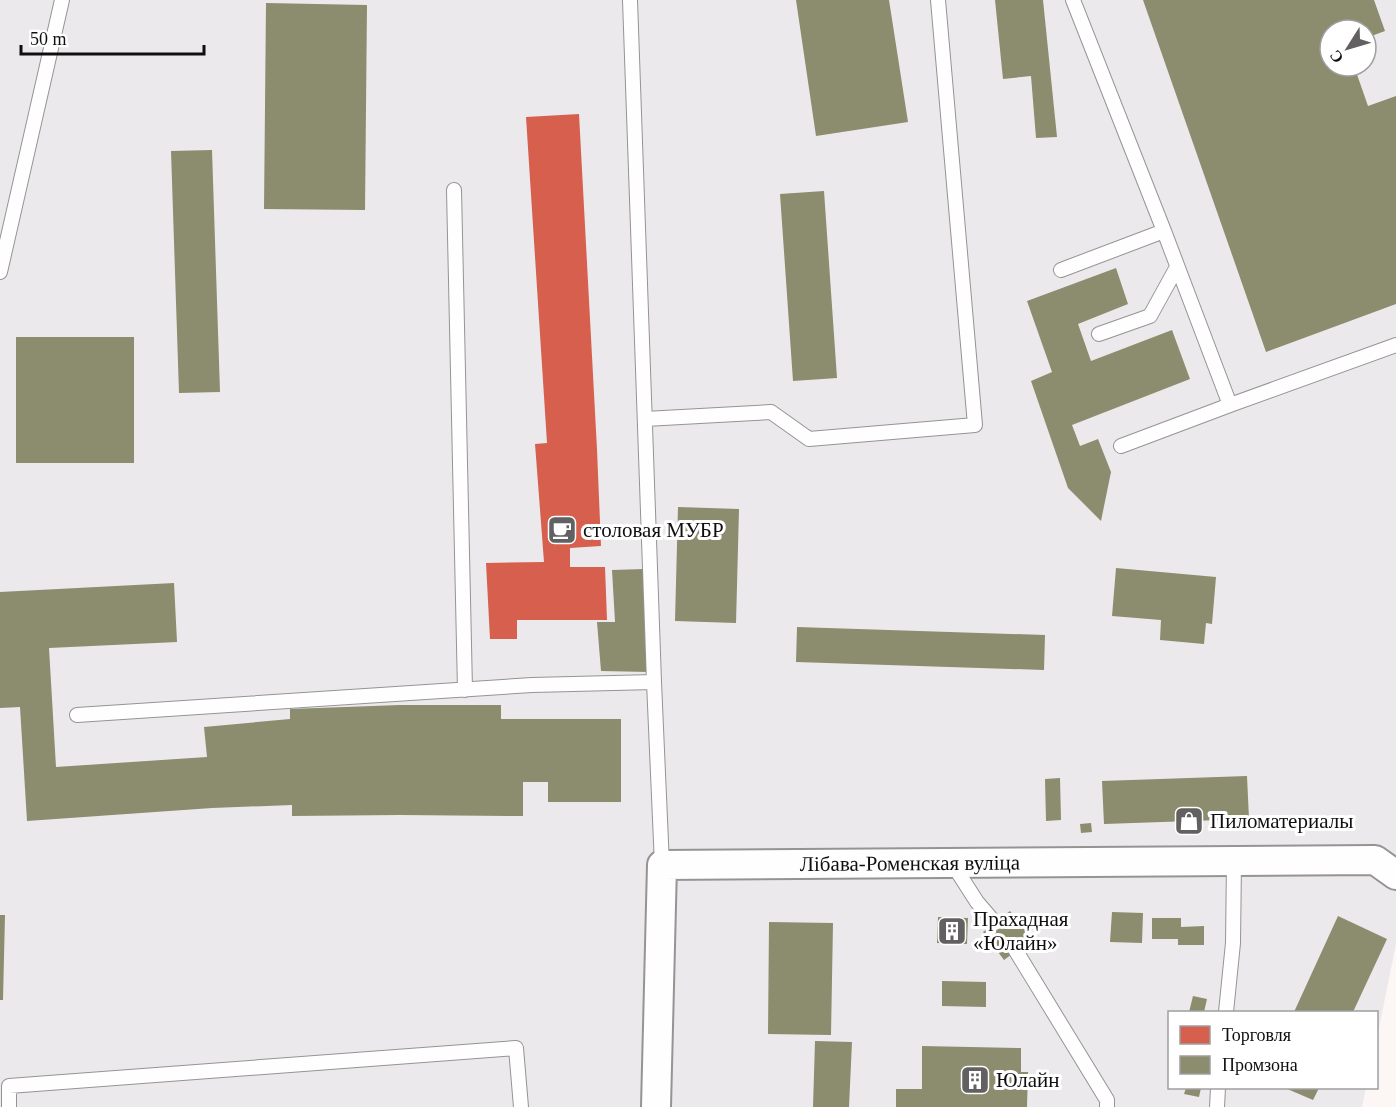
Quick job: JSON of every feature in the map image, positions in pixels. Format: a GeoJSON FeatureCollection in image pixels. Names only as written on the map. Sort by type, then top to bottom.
{"type":"FeatureCollection","features":[{"type":"Feature","properties":{"kind":"street","name":"Лібава-Роменская вуліца"},"geometry":{"type":"LineString","coordinates":[[662,865],[1375,860],[1396,875]]}},
{"type":"Feature","properties":{"kind":"street"},"geometry":{"type":"LineString","coordinates":[[656,1107],[662,865]]}},
{"type":"Feature","properties":{"kind":"lane"},"geometry":{"type":"LineString","coordinates":[[0,272],[62,0]]}},
{"type":"Feature","properties":{"kind":"lane"},"geometry":{"type":"LineString","coordinates":[[630,0],[662,865]]}},
{"type":"Feature","properties":{"kind":"lane"},"geometry":{"type":"LineString","coordinates":[[645,419],[771,412],[809,439],[975,425],[938,0]]}},
{"type":"Feature","properties":{"kind":"lane"},"geometry":{"type":"LineString","coordinates":[[1072,0],[1230,405]]}},
{"type":"Feature","properties":{"kind":"lane"},"geometry":{"type":"LineString","coordinates":[[454,190],[465,690]]}},
{"type":"Feature","properties":{"kind":"lane"},"geometry":{"type":"LineString","coordinates":[[1061,270],[1164,231]]}},
{"type":"Feature","properties":{"kind":"lane"},"geometry":{"type":"LineString","coordinates":[[1099,334],[1150,316],[1177,267]]}},
{"type":"Feature","properties":{"kind":"lane"},"geometry":{"type":"LineString","coordinates":[[1121,446],[1396,345]]}},
{"type":"Feature","properties":{"kind":"lane"},"geometry":{"type":"LineString","coordinates":[[77,715],[532,685],[654,682]]}},
{"type":"Feature","properties":{"kind":"lane"},"geometry":{"type":"LineString","coordinates":[[1226,1011],[1233,943],[1234,861]]}},
{"type":"Feature","properties":{"kind":"lane"},"geometry":{"type":"LineString","coordinates":[[952,863],[976,902],[996,923]]}},
{"type":"Feature","properties":{"kind":"lane"},"geometry":{"type":"LineString","coordinates":[[1016,951],[1107,1100],[1107,1107]]}},
{"type":"Feature","properties":{"kind":"lane"},"geometry":{"type":"LineString","coordinates":[[9,1107],[9,1086],[516,1048],[521,1107]]}},
{"type":"Feature","properties":{"kind":"lane"},"geometry":{"type":"LineString","coordinates":[[1216,1107],[1218,1089]]}},
{"type":"Feature","properties":{"kind":"shaded area"},"geometry":{"type":"Polygon","coordinates":[[[0,0],[1396,0],[1396,944],[1378,1033],[1378,1011],[1168,1011],[1168,1089],[1366,1089],[1362,1107],[0,1107],[0,0]]]}},
{"type":"Feature","properties":{"kind":"building: Торговля"},"geometry":{"type":"Polygon","coordinates":[[[579,114],[601,546],[570,548],[570,567],[605,567],[607,620],[517,620],[517,639],[490,639],[486,563],[544,562],[535,444],[547,443],[526,117],[579,114]]]}},
{"type":"Feature","properties":{"kind":"building: Промзона"},"geometry":{"type":"Polygon","coordinates":[[[796,0],[889,0],[908,122],[816,136],[796,0]]]}},
{"type":"Feature","properties":{"kind":"building: Промзона"},"geometry":{"type":"Polygon","coordinates":[[[995,0],[1043,0],[1057,137],[1036,138],[1031,76],[1003,79],[995,0]]]}},
{"type":"Feature","properties":{"kind":"building: Промзона"},"geometry":{"type":"Polygon","coordinates":[[[1143,0],[1374,0],[1385,31],[1378,34],[1378,18],[1318,18],[1318,78],[1358,78],[1368,106],[1396,96],[1396,304],[1266,352],[1143,0]]]}},
{"type":"Feature","properties":{"kind":"building: Промзона"},"geometry":{"type":"Polygon","coordinates":[[[266,3],[367,5],[365,210],[264,209],[266,3]]]}},
{"type":"Feature","properties":{"kind":"building: Промзона"},"geometry":{"type":"Polygon","coordinates":[[[212,150],[220,392],[179,393],[171,151],[212,150]]]}},
{"type":"Feature","properties":{"kind":"building: Промзона"},"geometry":{"type":"Polygon","coordinates":[[[824,191],[837,378],[793,381],[780,194],[824,191]]]}},
{"type":"Feature","properties":{"kind":"building: Промзона"},"geometry":{"type":"Polygon","coordinates":[[[1116,268],[1128,304],[1078,324],[1091,361],[1172,330],[1190,379],[1072,425],[1080,446],[1098,439],[1111,472],[1101,521],[1068,488],[1031,381],[1052,372],[1027,301],[1116,268]]]}},
{"type":"Feature","properties":{"kind":"building: Промзона"},"geometry":{"type":"Polygon","coordinates":[[[16,337],[134,337],[134,463],[16,463],[16,337]]]}},
{"type":"Feature","properties":{"kind":"building: Промзона"},"geometry":{"type":"Polygon","coordinates":[[[678,507],[739,509],[736,623],[675,621],[678,507]]]}},
{"type":"Feature","properties":{"kind":"building: Промзона"},"geometry":{"type":"Polygon","coordinates":[[[1116,568],[1216,577],[1212,624],[1206,623],[1204,644],[1160,640],[1161,620],[1112,616],[1116,568]]]}},
{"type":"Feature","properties":{"kind":"building: Промзона"},"geometry":{"type":"Polygon","coordinates":[[[644,569],[649,672],[601,671],[597,622],[615,622],[612,570],[644,569]]]}},
{"type":"Feature","properties":{"kind":"building: Промзона"},"geometry":{"type":"Polygon","coordinates":[[[174,583],[177,642],[49,648],[56,767],[207,757],[204,727],[290,719],[290,709],[400,705],[501,705],[501,719],[621,719],[621,802],[548,802],[548,782],[523,782],[523,816],[292,816],[292,805],[212,808],[27,821],[20,707],[0,708],[0,592],[174,583]]]}},
{"type":"Feature","properties":{"kind":"building: Промзона"},"geometry":{"type":"Polygon","coordinates":[[[797,627],[1045,635],[1044,670],[796,662],[797,627]]]}},
{"type":"Feature","properties":{"kind":"building: Промзона"},"geometry":{"type":"Polygon","coordinates":[[[1247,776],[1249,819],[1104,824],[1102,781],[1247,776]]]}},
{"type":"Feature","properties":{"kind":"building: Промзона"},"geometry":{"type":"Polygon","coordinates":[[[1060,778],[1061,820],[1046,821],[1045,779],[1060,778]]]}},
{"type":"Feature","properties":{"kind":"building: Промзона"},"geometry":{"type":"Polygon","coordinates":[[[1091,823],[1092,832],[1081,833],[1080,824],[1091,823]]]}},
{"type":"Feature","properties":{"kind":"building: Промзона"},"geometry":{"type":"Polygon","coordinates":[[[1010,911],[1032,939],[1004,960],[983,932],[1010,911]]]}},
{"type":"Feature","properties":{"kind":"building: Промзона"},"geometry":{"type":"Polygon","coordinates":[[[1112,912],[1143,913],[1142,943],[1110,942],[1112,912]]]}},
{"type":"Feature","properties":{"kind":"building: Промзона"},"geometry":{"type":"Polygon","coordinates":[[[0,915],[5,915],[3,1000],[0,1000],[0,915]]]}},
{"type":"Feature","properties":{"kind":"building: Промзона"},"geometry":{"type":"Polygon","coordinates":[[[1338,916],[1387,939],[1353,1011],[1294,1011],[1338,916]]]}},
{"type":"Feature","properties":{"kind":"building: Промзона","name":"Прахадная «Юлайн»"},"geometry":{"type":"Polygon","coordinates":[[[938,917],[968,918],[967,944],[937,943],[938,917]]]}},
{"type":"Feature","properties":{"kind":"building: Промзона"},"geometry":{"type":"Polygon","coordinates":[[[1152,918],[1181,918],[1181,927],[1204,926],[1204,945],[1178,945],[1178,939],[1152,939],[1152,918]]]}},
{"type":"Feature","properties":{"kind":"building: Промзона"},"geometry":{"type":"Polygon","coordinates":[[[769,922],[833,923],[831,1035],[768,1034],[769,922]]]}},
{"type":"Feature","properties":{"kind":"building: Промзона"},"geometry":{"type":"Polygon","coordinates":[[[942,981],[986,982],[986,1007],[942,1006],[942,981]]]}},
{"type":"Feature","properties":{"kind":"building: Промзона"},"geometry":{"type":"Polygon","coordinates":[[[1193,996],[1207,999],[1204,1011],[1189,1011],[1193,996]]]}},
{"type":"Feature","properties":{"kind":"building: Промзона"},"geometry":{"type":"Polygon","coordinates":[[[815,1041],[852,1042],[849,1107],[813,1107],[815,1041]]]}},
{"type":"Feature","properties":{"kind":"building: Промзона","name":"Юлайн"},"geometry":{"type":"Polygon","coordinates":[[[922,1046],[1021,1048],[1021,1072],[1028,1072],[1027,1107],[896,1107],[896,1089],[922,1089],[922,1046]]]}},
{"type":"Feature","properties":{"kind":"building: Промзона"},"geometry":{"type":"Polygon","coordinates":[[[1186,1089],[1201,1089],[1199,1097],[1184,1094],[1186,1089]]]}},
{"type":"Feature","properties":{"kind":"building: Промзона"},"geometry":{"type":"Polygon","coordinates":[[[1287,1089],[1318,1089],[1313,1100],[1287,1089]]]}},
{"type":"Feature","properties":{"kind":"place","name":"столовая МУБР"},"geometry":{"type":"Point","coordinates":[562,530]}},
{"type":"Feature","properties":{"kind":"place","name":"Пиломатериалы"},"geometry":{"type":"Point","coordinates":[1189,821]}},
{"type":"Feature","properties":{"kind":"place","name":"Прахадная «Юлайн»"},"geometry":{"type":"Point","coordinates":[952,931]}},
{"type":"Feature","properties":{"kind":"place","name":"Юлайн"},"geometry":{"type":"Point","coordinates":[975,1080]}}]}
